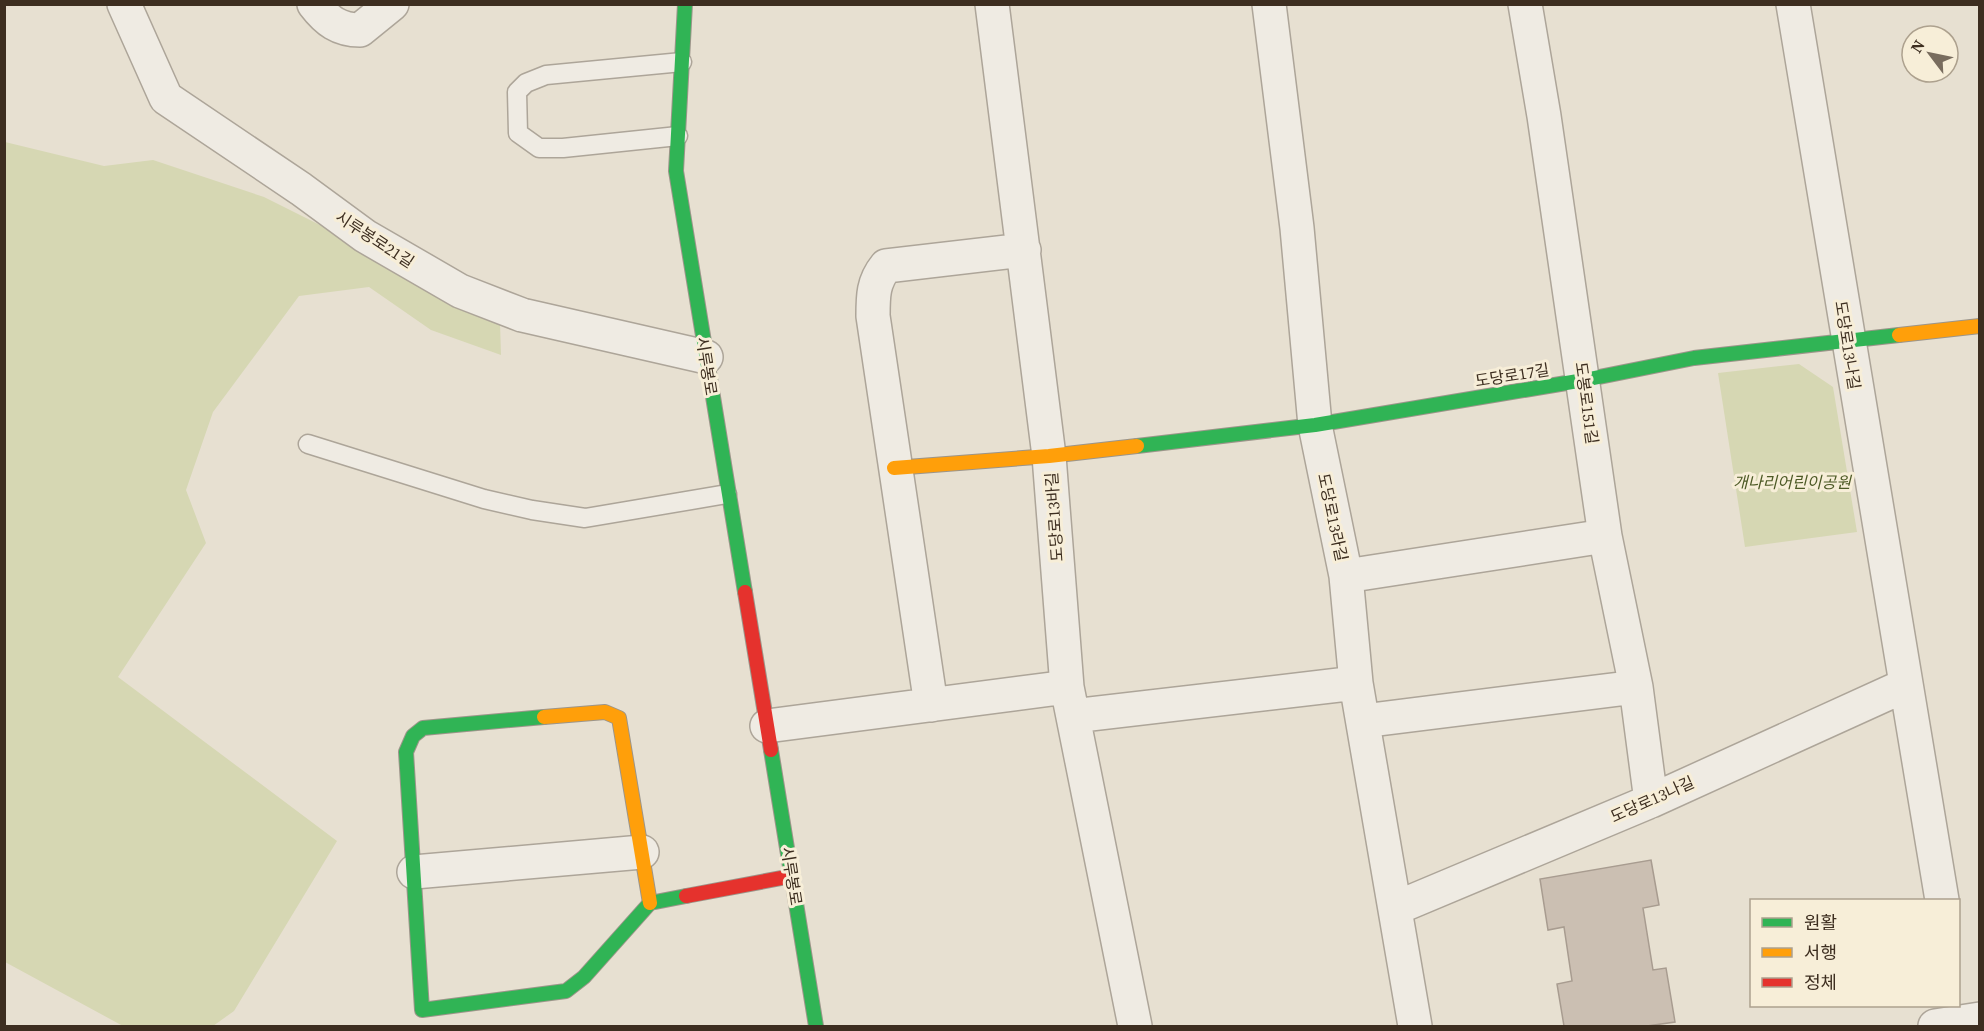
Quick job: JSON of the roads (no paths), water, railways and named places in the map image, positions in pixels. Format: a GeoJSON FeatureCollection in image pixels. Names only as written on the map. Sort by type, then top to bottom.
{"type":"FeatureCollection","features":[{"type":"Feature","properties":{"kind":"street","name":"시루봉로21길"},"geometry":{"type":"LineString","coordinates":[[124,4],[166,98],[301,189],[365,236],[460,291],[522,315],[706,357]]}},
{"type":"Feature","properties":{"kind":"street"},"geometry":{"type":"LineString","coordinates":[[314,4],[326,20],[346,30],[360,30],[392,4]]}},
{"type":"Feature","properties":{"kind":"street","name":"시루봉로"},"geometry":{"type":"LineString","coordinates":[[685,4],[676,171],[727,494],[816,1026]]}},
{"type":"Feature","properties":{"kind":"street","name":"도당로13바길"},"geometry":{"type":"LineString","coordinates":[[992,4],[1049,456],[1070,702],[1135,1026]]}},
{"type":"Feature","properties":{"kind":"street","name":"도당로13라길"},"geometry":{"type":"LineString","coordinates":[[1269,4],[1297,228],[1314,425],[1346,576],[1356,683],[1415,1026]]}},
{"type":"Feature","properties":{"kind":"street","name":"도봉로151길"},"geometry":{"type":"LineString","coordinates":[[1525,4],[1584,380],[1605,536],[1636,687],[1651,801]]}},
{"type":"Feature","properties":{"kind":"street","name":"도당로13나길"},"geometry":{"type":"LineString","coordinates":[[1793,4],[1942,899]]}},
{"type":"Feature","properties":{"kind":"street"},"geometry":{"type":"LineString","coordinates":[[931,705],[894,468],[873,316],[873,293],[877,277],[886,266],[1024,250]]}},
{"type":"Feature","properties":{"kind":"street","name":"도당로17길"},"geometry":{"type":"LineString","coordinates":[[894,468],[1049,456],[1314,425],[1584,380],[1694,358],[1848,343],[1980,326]]}},
{"type":"Feature","properties":{"kind":"street"},"geometry":{"type":"LineString","coordinates":[[1346,576],[1605,536]]}},
{"type":"Feature","properties":{"kind":"street"},"geometry":{"type":"LineString","coordinates":[[766,726],[931,705],[1070,702],[1356,683]]}},
{"type":"Feature","properties":{"kind":"street","name":"도당로13나길"},"geometry":{"type":"LineString","coordinates":[[1396,908],[1651,801],[1906,685]]}},
{"type":"Feature","properties":{"kind":"street"},"geometry":{"type":"LineString","coordinates":[[1363,721],[1636,687]]}},
{"type":"Feature","properties":{"kind":"street"},"geometry":{"type":"LineString","coordinates":[[650,903],[619,718],[605,712],[423,728],[413,736],[406,753],[422,1010],[566,991],[584,977],[650,903],[792,876]]}},
{"type":"Feature","properties":{"kind":"street"},"geometry":{"type":"LineString","coordinates":[[414,872],[642,852]]}},
{"type":"Feature","properties":{"kind":"lane"},"geometry":{"type":"LineString","coordinates":[[678,136],[563,148],[539,148],[518,133],[517,92],[526,83],[546,75],[682,62]]}},
{"type":"Feature","properties":{"kind":"lane"},"geometry":{"type":"LineString","coordinates":[[308,444],[483,499],[532,510],[585,518],[727,494]]}},
{"type":"Feature","properties":{"kind":"park label","name":"개나리어린이공원"},"geometry":{"type":"Point","coordinates":[1792,482]}}]}
